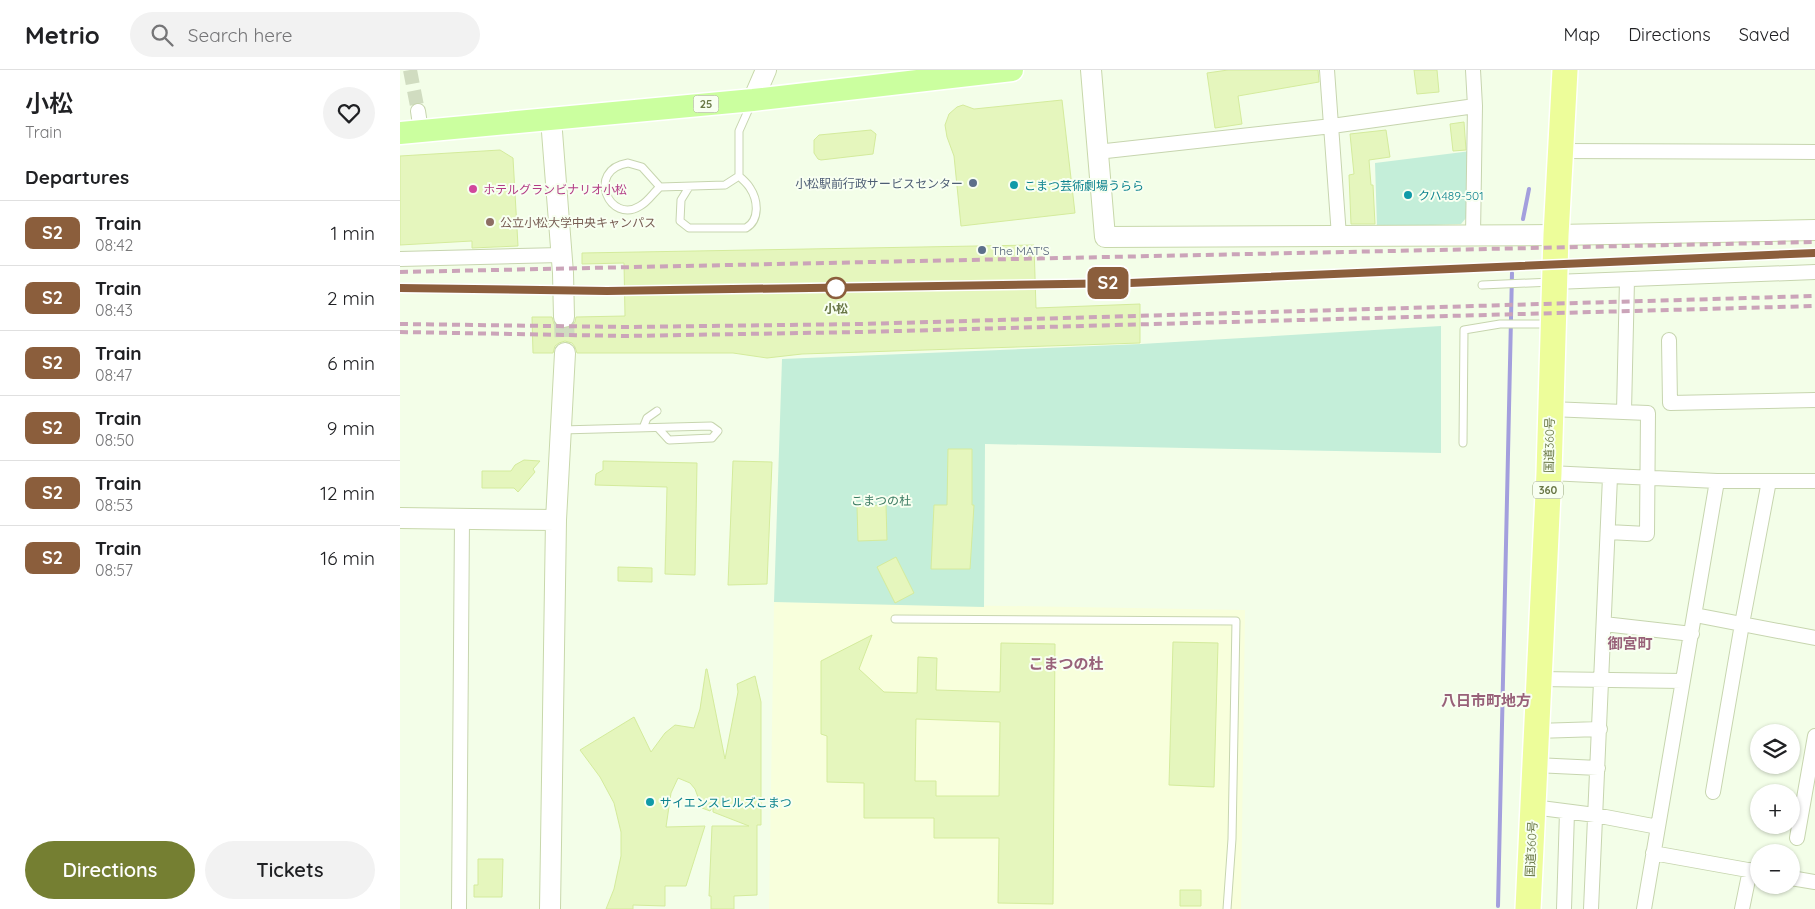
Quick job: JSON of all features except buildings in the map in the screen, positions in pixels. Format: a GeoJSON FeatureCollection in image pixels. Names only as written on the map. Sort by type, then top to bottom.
{"type":"FeatureCollection","features":[{"type":"Feature","properties":{"kind":"highway","name":"国道360号"},"geometry":{"type":"LineString","coordinates":[[1528,909],[1549,473],[1554,282],[1565,70]]}},
{"type":"Feature","properties":{"kind":"main road","name":"25"},"geometry":{"type":"LineString","coordinates":[[413,125],[551,119],[754,100],[1012,70]]}},
{"type":"Feature","properties":{"kind":"street"},"geometry":{"type":"LineString","coordinates":[[754,100],[766,70]]}},
{"type":"Feature","properties":{"kind":"street"},"geometry":{"type":"LineString","coordinates":[[1091,70],[1104,237],[1556,235],[1815,230]]}},
{"type":"Feature","properties":{"kind":"street"},"geometry":{"type":"LineString","coordinates":[[1327,70],[1339,236]]}},
{"type":"Feature","properties":{"kind":"street"},"geometry":{"type":"LineString","coordinates":[[1473,70],[1475,106],[1473,235]]}},
{"type":"Feature","properties":{"kind":"street"},"geometry":{"type":"LineString","coordinates":[[1097,152],[1332,126],[1475,106]]}},
{"type":"Feature","properties":{"kind":"street"},"geometry":{"type":"LineString","coordinates":[[551,119],[563,273],[564,317]]}},
{"type":"Feature","properties":{"kind":"street"},"geometry":{"type":"LineString","coordinates":[[1560,151],[1815,152]]}},
{"type":"Feature","properties":{"kind":"street"},"geometry":{"type":"LineString","coordinates":[[400,258],[561,254]]}},
{"type":"Feature","properties":{"kind":"street"},"geometry":{"type":"LineString","coordinates":[[1554,282],[1815,272]]}},
{"type":"Feature","properties":{"kind":"street"},"geometry":{"type":"LineString","coordinates":[[1624,411],[1627,280]]}},
{"type":"Feature","properties":{"kind":"street"},"geometry":{"type":"LineString","coordinates":[[1669,340],[1670,403],[1815,400]]}},
{"type":"Feature","properties":{"kind":"street"},"geometry":{"type":"LineString","coordinates":[[550,909],[556,520],[564,353]]}},
{"type":"Feature","properties":{"kind":"street"},"geometry":{"type":"LineString","coordinates":[[1550,409],[1648,412],[1647,534],[1608,532]]}},
{"type":"Feature","properties":{"kind":"street"},"geometry":{"type":"LineString","coordinates":[[1549,473],[1717,481],[1815,480]]}},
{"type":"Feature","properties":{"kind":"street"},"geometry":{"type":"LineString","coordinates":[[1591,909],[1610,477]]}},
{"type":"Feature","properties":{"kind":"street"},"geometry":{"type":"LineString","coordinates":[[1644,909],[1717,481]]}},
{"type":"Feature","properties":{"kind":"street"},"geometry":{"type":"LineString","coordinates":[[1713,792],[1742,624],[1770,481]]}},
{"type":"Feature","properties":{"kind":"street"},"geometry":{"type":"LineString","coordinates":[[400,518],[556,520]]}},
{"type":"Feature","properties":{"kind":"street"},"geometry":{"type":"LineString","coordinates":[[459,909],[462,519]]}},
{"type":"Feature","properties":{"kind":"street"},"geometry":{"type":"LineString","coordinates":[[1695,614],[1815,638]]}},
{"type":"Feature","properties":{"kind":"street"},"geometry":{"type":"LineString","coordinates":[[1604,624],[1692,634]]}},
{"type":"Feature","properties":{"kind":"street"},"geometry":{"type":"LineString","coordinates":[[1539,679],[1684,681]]}},
{"type":"Feature","properties":{"kind":"street"},"geometry":{"type":"LineString","coordinates":[[1536,731],[1600,729]]}},
{"type":"Feature","properties":{"kind":"street"},"geometry":{"type":"LineString","coordinates":[[1797,838],[1815,736]]}},
{"type":"Feature","properties":{"kind":"street"},"geometry":{"type":"LineString","coordinates":[[1535,765],[1598,768]]}},
{"type":"Feature","properties":{"kind":"street"},"geometry":{"type":"LineString","coordinates":[[1533,807],[1595,815],[1658,827]]}},
{"type":"Feature","properties":{"kind":"street"},"geometry":{"type":"LineString","coordinates":[[1564,909],[1567,812]]}},
{"type":"Feature","properties":{"kind":"street"},"geometry":{"type":"LineString","coordinates":[[1653,853],[1750,870]]}},
{"type":"Feature","properties":{"kind":"street"},"geometry":{"type":"LineString","coordinates":[[1800,880],[1815,882]]}},
{"type":"Feature","properties":{"kind":"street"},"geometry":{"type":"LineString","coordinates":[[1742,909],[1750,884]]}},
{"type":"Feature","properties":{"kind":"lane"},"geometry":{"type":"LineString","coordinates":[[689,187],[681,200],[680,222],[689,228],[746,228],[752,224],[756,215],[755,198],[750,187],[739,176],[739,131],[754,100]]}},
{"type":"Feature","properties":{"kind":"lane"},"geometry":{"type":"LineString","coordinates":[[660,187],[642,168],[628,163],[620,164],[608,173],[604,188],[606,196],[611,202],[624,210],[640,207],[660,187],[725,184],[739,176]]}},
{"type":"Feature","properties":{"kind":"lane"},"geometry":{"type":"LineString","coordinates":[[1482,285],[1554,282]]}},
{"type":"Feature","properties":{"kind":"lane"},"geometry":{"type":"LineString","coordinates":[[1463,443],[1464,330],[1500,324],[1553,324]]}},
{"type":"Feature","properties":{"kind":"lane"},"geometry":{"type":"LineString","coordinates":[[642,428],[647,418],[657,411]]}},
{"type":"Feature","properties":{"kind":"lane"},"geometry":{"type":"LineString","coordinates":[[561,430],[711,426],[718,431],[712,438],[669,440],[658,428]]}},
{"type":"Feature","properties":{"kind":"lane"},"geometry":{"type":"LineString","coordinates":[[895,619],[1236,621],[1232,839],[1227,909]]}},
{"type":"Feature","properties":{"kind":"shaded area"},"geometry":{"type":"Polygon","coordinates":[[[774,602],[1245,610],[1241,909],[769,909],[774,602]]]}},
{"type":"Feature","properties":{"kind":"green space"},"geometry":{"type":"Polygon","coordinates":[[[1471,151],[1466,218],[1461,224],[1377,227],[1375,163],[1471,151]]]}},
{"type":"Feature","properties":{"kind":"green space","name":"こまつの杜"},"geometry":{"type":"Polygon","coordinates":[[[1441,326],[1441,453],[985,444],[984,607],[774,602],[782,359],[1141,344],[1441,326]]]}},
{"type":"Feature","properties":{"kind":"waterway"},"geometry":{"type":"LineString","coordinates":[[1523,219],[1529,189]]}},
{"type":"Feature","properties":{"kind":"waterway"},"geometry":{"type":"LineString","coordinates":[[1498,906],[1512,273]]}},
{"type":"Feature","properties":{"kind":"tunnel"},"geometry":{"type":"LineString","coordinates":[[410,70],[418,111]]}},
{"type":"Feature","properties":{"kind":"tunnel"},"geometry":{"type":"LineString","coordinates":[[564,317],[565,353]]}},
{"type":"Feature","properties":{"kind":"railway"},"geometry":{"type":"LineString","coordinates":[[400,272],[1815,242]]}},
{"type":"Feature","properties":{"kind":"railway"},"geometry":{"type":"LineString","coordinates":[[400,288],[607,291],[1130,283],[1815,253]]}},
{"type":"Feature","properties":{"kind":"railway"},"geometry":{"type":"LineString","coordinates":[[400,324],[626,327],[861,324],[1815,296]]}},
{"type":"Feature","properties":{"kind":"railway"},"geometry":{"type":"LineString","coordinates":[[400,332],[626,336],[861,332],[1815,306]]}},
{"type":"Feature","properties":{"kind":"train","name":"S2"},"geometry":{"type":"LineString","coordinates":[[400,288],[607,291],[1130,283],[1756,254],[1815,253]]}},
{"type":"Feature","properties":{"kind":"place","name":"小松駅前行政サービスセンター"},"geometry":{"type":"Point","coordinates":[973,183]}},
{"type":"Feature","properties":{"kind":"place","name":"こまつ芸術劇場うらら"},"geometry":{"type":"Point","coordinates":[1014,185]}},
{"type":"Feature","properties":{"kind":"place","name":"ホテルグランビナリオ小松"},"geometry":{"type":"Point","coordinates":[473,189]}},
{"type":"Feature","properties":{"kind":"place","name":"クハ489-501"},"geometry":{"type":"Point","coordinates":[1408,195]}},
{"type":"Feature","properties":{"kind":"place","name":"公立小松大学中央キャンパス"},"geometry":{"type":"Point","coordinates":[490,222]}},
{"type":"Feature","properties":{"kind":"place","name":"The MAT'S"},"geometry":{"type":"Point","coordinates":[982,250]}},
{"type":"Feature","properties":{"kind":"place","name":"小松"},"geometry":{"type":"Point","coordinates":[836,288]}},
{"type":"Feature","properties":{"kind":"place","name":"サイエンスヒルズこまつ"},"geometry":{"type":"Point","coordinates":[650,802]}},
{"type":"Feature","properties":{"kind":"district","name":"御宮町"},"geometry":{"type":"Point","coordinates":[1630,643]}},
{"type":"Feature","properties":{"kind":"district","name":"こまつの杜"},"geometry":{"type":"Point","coordinates":[1066,663]}},
{"type":"Feature","properties":{"kind":"district","name":"八日市町地方"},"geometry":{"type":"Point","coordinates":[1486,700]}}]}
